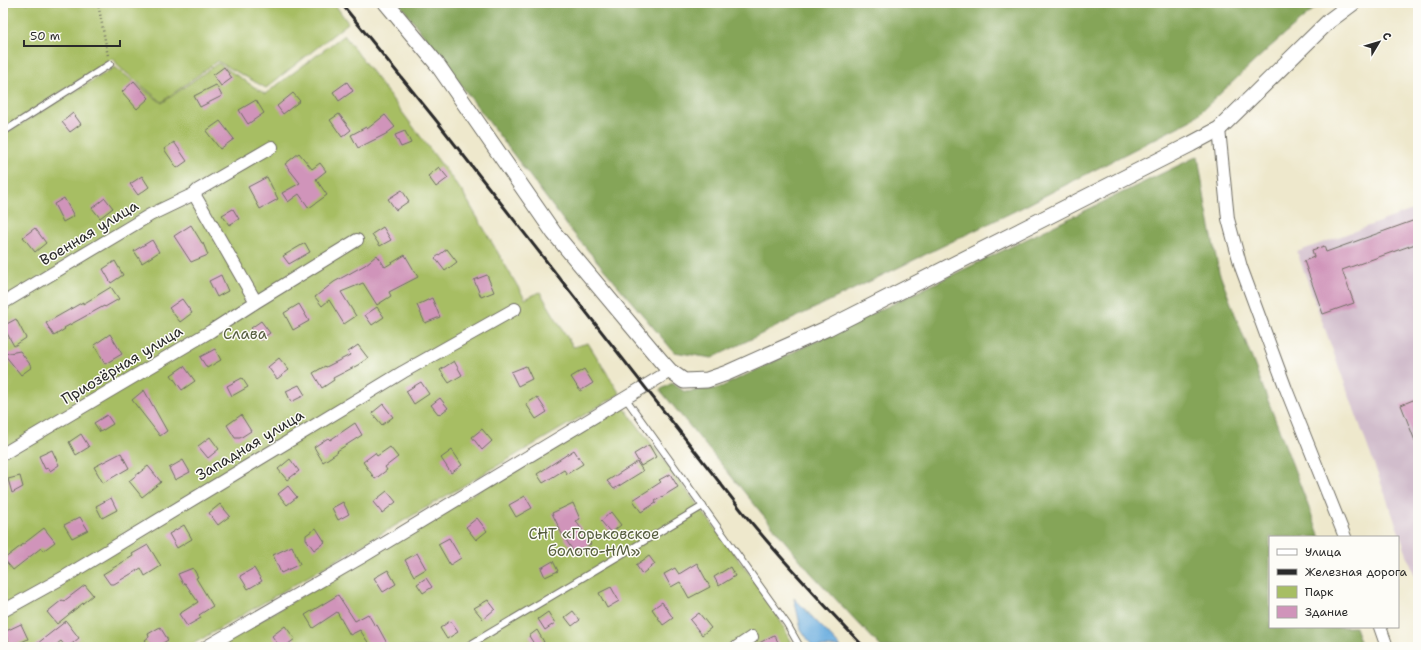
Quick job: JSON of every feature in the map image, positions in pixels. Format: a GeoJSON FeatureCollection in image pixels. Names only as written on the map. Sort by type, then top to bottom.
{"type":"FeatureCollection","features":[{"type":"Feature","properties":{"kind":"street"},"geometry":{"type":"LineString","coordinates":[[386,3],[437,64],[554,233],[661,361],[670,371],[684,381],[707,380],[727,373],[843,321],[1191,144],[1219,128],[1329,21],[1352,3]]}},
{"type":"Feature","properties":{"kind":"street"},"geometry":{"type":"LineString","coordinates":[[1219,128],[1228,219],[1241,267],[1286,389],[1345,536]]}},
{"type":"Feature","properties":{"kind":"street","name":"Военная улица"},"geometry":{"type":"LineString","coordinates":[[3,302],[150,215],[194,194],[198,190],[272,147]]}},
{"type":"Feature","properties":{"kind":"street"},"geometry":{"type":"LineString","coordinates":[[194,194],[256,302]]}},
{"type":"Feature","properties":{"kind":"street","name":"Приозёрная улица"},"geometry":{"type":"LineString","coordinates":[[3,454],[211,331],[357,240]]}},
{"type":"Feature","properties":{"kind":"street","name":"Западная улица"},"geometry":{"type":"LineString","coordinates":[[3,611],[66,576],[403,372],[515,309]]}},
{"type":"Feature","properties":{"kind":"street"},"geometry":{"type":"LineString","coordinates":[[206,647],[369,553],[670,371]]}},
{"type":"Feature","properties":{"kind":"street"},"geometry":{"type":"LineString","coordinates":[[1380,628],[1387,647]]}},
{"type":"Feature","properties":{"kind":"street"},"geometry":{"type":"LineString","coordinates":[[737,647],[752,637]]}},
{"type":"Feature","properties":{"kind":"lane"},"geometry":{"type":"LineString","coordinates":[[3,132],[110,64]]}},
{"type":"Feature","properties":{"kind":"lane"},"geometry":{"type":"LineString","coordinates":[[626,399],[787,624],[800,647]]}},
{"type":"Feature","properties":{"kind":"lane"},"geometry":{"type":"LineString","coordinates":[[466,647],[703,506]]}},
{"type":"Feature","properties":{"kind":"path"},"geometry":{"type":"LineString","coordinates":[[98,3],[110,64]]}},
{"type":"Feature","properties":{"kind":"shaded area"},"geometry":{"type":"Polygon","coordinates":[[[1418,208],[1418,585],[1297,252],[1418,208]]]}},
{"type":"Feature","properties":{"kind":"green space"},"geometry":{"type":"Polygon","coordinates":[[[3,3],[334,3],[348,23],[266,88],[217,61],[162,102],[119,67],[113,58],[3,129],[3,3]]]}},
{"type":"Feature","properties":{"kind":"green space"},"geometry":{"type":"Polygon","coordinates":[[[399,3],[1321,3],[1270,47],[1193,119],[1021,208],[712,358],[674,352],[569,228],[399,3]]]}},
{"type":"Feature","properties":{"kind":"green space","name":"Слава"},"geometry":{"type":"Polygon","coordinates":[[[344,35],[463,193],[525,299],[540,292],[573,347],[588,343],[620,394],[188,647],[3,647],[3,135],[115,67],[162,103],[218,63],[265,94],[344,35]]]}},
{"type":"Feature","properties":{"kind":"green space"},"geometry":{"type":"Polygon","coordinates":[[[1198,156],[1206,207],[1219,272],[1320,536],[1269,536],[1269,628],[1355,628],[1362,647],[881,647],[811,573],[660,390],[672,383],[685,392],[719,388],[1198,156]]]}},
{"type":"Feature","properties":{"kind":"green space","name":"СНТ «Горьковское болото-НМ»"},"geometry":{"type":"Polygon","coordinates":[[[622,405],[770,601],[794,647],[216,647],[622,405]]]}},
{"type":"Feature","properties":{"kind":"water"},"geometry":{"type":"Polygon","coordinates":[[[794,598],[841,647],[813,647],[801,629],[794,598]]]}},
{"type":"Feature","properties":{"kind":"building"},"geometry":{"type":"Polygon","coordinates":[[[224,67],[232,78],[221,86],[213,75],[224,67]]]}},
{"type":"Feature","properties":{"kind":"building"},"geometry":{"type":"Polygon","coordinates":[[[134,81],[149,98],[137,109],[122,92],[134,81]]]}},
{"type":"Feature","properties":{"kind":"building"},"geometry":{"type":"Polygon","coordinates":[[[347,82],[353,91],[339,101],[333,92],[347,82]]]}},
{"type":"Feature","properties":{"kind":"building"},"geometry":{"type":"Polygon","coordinates":[[[216,85],[222,96],[200,107],[194,96],[216,85]]]}},
{"type":"Feature","properties":{"kind":"building"},"geometry":{"type":"Polygon","coordinates":[[[293,93],[300,101],[283,114],[277,106],[293,93]]]}},
{"type":"Feature","properties":{"kind":"building"},"geometry":{"type":"Polygon","coordinates":[[[256,100],[264,113],[248,124],[239,110],[256,100]]]}},
{"type":"Feature","properties":{"kind":"building"},"geometry":{"type":"Polygon","coordinates":[[[73,113],[81,124],[70,132],[62,122],[73,113]]]}},
{"type":"Feature","properties":{"kind":"building"},"geometry":{"type":"Polygon","coordinates":[[[339,114],[351,130],[342,137],[330,120],[339,114]]]}},
{"type":"Feature","properties":{"kind":"building"},"geometry":{"type":"Polygon","coordinates":[[[385,115],[395,127],[386,134],[358,148],[351,135],[366,127],[367,129],[385,115]]]}},
{"type":"Feature","properties":{"kind":"building"},"geometry":{"type":"Polygon","coordinates":[[[220,121],[234,139],[220,149],[206,131],[220,121]]]}},
{"type":"Feature","properties":{"kind":"building"},"geometry":{"type":"Polygon","coordinates":[[[405,131],[411,143],[401,147],[395,135],[405,131]]]}},
{"type":"Feature","properties":{"kind":"building"},"geometry":{"type":"Polygon","coordinates":[[[174,142],[187,161],[177,168],[164,149],[174,142]]]}},
{"type":"Feature","properties":{"kind":"building"},"geometry":{"type":"Polygon","coordinates":[[[299,153],[312,169],[320,163],[326,171],[316,179],[327,195],[309,208],[299,194],[288,202],[282,193],[300,183],[285,164],[299,153]]]}},
{"type":"Feature","properties":{"kind":"building"},"geometry":{"type":"Polygon","coordinates":[[[439,167],[448,178],[436,187],[428,176],[439,167]]]}},
{"type":"Feature","properties":{"kind":"building"},"geometry":{"type":"Polygon","coordinates":[[[142,176],[149,187],[138,195],[130,184],[142,176]]]}},
{"type":"Feature","properties":{"kind":"building"},"geometry":{"type":"Polygon","coordinates":[[[267,177],[278,199],[260,209],[248,187],[267,177]]]}},
{"type":"Feature","properties":{"kind":"building"},"geometry":{"type":"Polygon","coordinates":[[[402,190],[409,201],[396,210],[388,199],[402,190]]]}},
{"type":"Feature","properties":{"kind":"building"},"geometry":{"type":"Polygon","coordinates":[[[64,198],[74,216],[63,222],[54,204],[64,198]]]}},
{"type":"Feature","properties":{"kind":"building"},"geometry":{"type":"Polygon","coordinates":[[[105,198],[113,208],[100,218],[92,208],[105,198]]]}},
{"type":"Feature","properties":{"kind":"building"},"geometry":{"type":"Polygon","coordinates":[[[233,209],[239,219],[229,225],[222,215],[233,209]]]}},
{"type":"Feature","properties":{"kind":"building"},"geometry":{"type":"Polygon","coordinates":[[[1418,219],[1418,243],[1342,270],[1354,303],[1323,314],[1304,261],[1314,257],[1312,250],[1324,246],[1326,252],[1418,219]]]}},
{"type":"Feature","properties":{"kind":"building"},"geometry":{"type":"Polygon","coordinates":[[[191,225],[203,243],[208,255],[191,262],[174,236],[191,225]]]}},
{"type":"Feature","properties":{"kind":"building"},"geometry":{"type":"Polygon","coordinates":[[[383,227],[391,240],[380,246],[372,234],[383,227]]]}},
{"type":"Feature","properties":{"kind":"building"},"geometry":{"type":"Polygon","coordinates":[[[35,228],[46,243],[35,252],[23,237],[35,228]]]}},
{"type":"Feature","properties":{"kind":"building"},"geometry":{"type":"Polygon","coordinates":[[[152,240],[159,252],[142,263],[134,251],[152,240]]]}},
{"type":"Feature","properties":{"kind":"building"},"geometry":{"type":"Polygon","coordinates":[[[305,243],[310,252],[289,264],[283,256],[305,243]]]}},
{"type":"Feature","properties":{"kind":"building"},"geometry":{"type":"Polygon","coordinates":[[[447,249],[457,262],[445,271],[435,258],[447,249]]]}},
{"type":"Feature","properties":{"kind":"building"},"geometry":{"type":"Polygon","coordinates":[[[377,255],[385,267],[405,255],[418,277],[389,292],[391,296],[377,305],[363,283],[341,292],[356,316],[344,324],[329,300],[322,306],[315,297],[334,282],[365,265],[377,255]]]}},
{"type":"Feature","properties":{"kind":"building"},"geometry":{"type":"Polygon","coordinates":[[[115,261],[123,275],[111,283],[103,269],[115,261]]]}},
{"type":"Feature","properties":{"kind":"building"},"geometry":{"type":"Polygon","coordinates":[[[221,275],[228,291],[217,297],[209,281],[221,275]]]}},
{"type":"Feature","properties":{"kind":"building"},"geometry":{"type":"Polygon","coordinates":[[[487,275],[494,292],[481,297],[474,280],[487,275]]]}},
{"type":"Feature","properties":{"kind":"building"},"geometry":{"type":"Polygon","coordinates":[[[111,287],[119,299],[64,328],[65,329],[54,336],[46,323],[83,302],[83,304],[111,287]]]}},
{"type":"Feature","properties":{"kind":"building"},"geometry":{"type":"Polygon","coordinates":[[[432,298],[440,317],[425,323],[417,305],[432,298]]]}},
{"type":"Feature","properties":{"kind":"building"},"geometry":{"type":"Polygon","coordinates":[[[182,299],[192,313],[180,322],[169,308],[182,299]]]}},
{"type":"Feature","properties":{"kind":"building"},"geometry":{"type":"Polygon","coordinates":[[[299,304],[309,321],[293,330],[284,313],[299,304]]]}},
{"type":"Feature","properties":{"kind":"building"},"geometry":{"type":"Polygon","coordinates":[[[377,307],[384,317],[372,325],[365,315],[377,307]]]}},
{"type":"Feature","properties":{"kind":"building"},"geometry":{"type":"Polygon","coordinates":[[[16,319],[26,338],[14,346],[3,326],[16,319]]]}},
{"type":"Feature","properties":{"kind":"building"},"geometry":{"type":"Polygon","coordinates":[[[261,321],[270,333],[260,340],[251,328],[261,321]]]}},
{"type":"Feature","properties":{"kind":"building"},"geometry":{"type":"Polygon","coordinates":[[[110,334],[122,354],[105,364],[94,345],[110,334]]]}},
{"type":"Feature","properties":{"kind":"building"},"geometry":{"type":"Polygon","coordinates":[[[358,345],[368,358],[333,378],[334,380],[322,388],[313,373],[350,355],[348,352],[358,345]]]}},
{"type":"Feature","properties":{"kind":"building"},"geometry":{"type":"Polygon","coordinates":[[[215,349],[221,360],[207,368],[200,357],[215,349]]]}},
{"type":"Feature","properties":{"kind":"building"},"geometry":{"type":"Polygon","coordinates":[[[20,351],[32,367],[21,375],[4,354],[20,351]]]}},
{"type":"Feature","properties":{"kind":"building"},"geometry":{"type":"Polygon","coordinates":[[[279,358],[289,370],[277,379],[268,367],[279,358]]]}},
{"type":"Feature","properties":{"kind":"building"},"geometry":{"type":"Polygon","coordinates":[[[454,361],[462,375],[449,383],[440,370],[454,361]]]}},
{"type":"Feature","properties":{"kind":"building"},"geometry":{"type":"Polygon","coordinates":[[[184,366],[195,381],[182,390],[171,375],[184,366]]]}},
{"type":"Feature","properties":{"kind":"building"},"geometry":{"type":"Polygon","coordinates":[[[526,366],[532,379],[518,386],[511,372],[526,366]]]}},
{"type":"Feature","properties":{"kind":"building"},"geometry":{"type":"Polygon","coordinates":[[[584,369],[593,383],[580,391],[571,377],[584,369]]]}},
{"type":"Feature","properties":{"kind":"building"},"geometry":{"type":"Polygon","coordinates":[[[242,378],[248,387],[232,396],[227,386],[242,378]]]}},
{"type":"Feature","properties":{"kind":"building"},"geometry":{"type":"Polygon","coordinates":[[[421,382],[429,394],[414,404],[406,391],[421,382]]]}},
{"type":"Feature","properties":{"kind":"building"},"geometry":{"type":"Polygon","coordinates":[[[299,385],[305,395],[291,402],[286,391],[299,385]]]}},
{"type":"Feature","properties":{"kind":"building"},"geometry":{"type":"Polygon","coordinates":[[[144,390],[167,431],[160,436],[132,400],[144,390]]]}},
{"type":"Feature","properties":{"kind":"building"},"geometry":{"type":"Polygon","coordinates":[[[537,397],[547,412],[536,419],[526,404],[537,397]]]}},
{"type":"Feature","properties":{"kind":"building"},"geometry":{"type":"Polygon","coordinates":[[[440,398],[448,408],[439,415],[431,405],[440,398]]]}},
{"type":"Feature","properties":{"kind":"building"},"geometry":{"type":"Polygon","coordinates":[[[1418,398],[1418,446],[1417,446],[1401,405],[1418,398]]]}},
{"type":"Feature","properties":{"kind":"building"},"geometry":{"type":"Polygon","coordinates":[[[383,404],[393,417],[382,425],[372,413],[383,404]]]}},
{"type":"Feature","properties":{"kind":"building"},"geometry":{"type":"Polygon","coordinates":[[[107,415],[113,424],[100,432],[94,423],[107,415]]]}},
{"type":"Feature","properties":{"kind":"building"},"geometry":{"type":"Polygon","coordinates":[[[241,415],[251,431],[240,438],[235,438],[227,425],[241,415]]]}},
{"type":"Feature","properties":{"kind":"building"},"geometry":{"type":"Polygon","coordinates":[[[355,423],[362,435],[323,462],[314,447],[328,438],[330,440],[355,423]]]}},
{"type":"Feature","properties":{"kind":"building"},"geometry":{"type":"Polygon","coordinates":[[[482,429],[492,441],[482,450],[472,437],[482,429]]]}},
{"type":"Feature","properties":{"kind":"building"},"geometry":{"type":"Polygon","coordinates":[[[81,434],[89,447],[76,455],[69,442],[81,434]]]}},
{"type":"Feature","properties":{"kind":"building"},"geometry":{"type":"Polygon","coordinates":[[[210,437],[219,449],[208,458],[198,446],[210,437]]]}},
{"type":"Feature","properties":{"kind":"building"},"geometry":{"type":"Polygon","coordinates":[[[649,445],[656,457],[641,466],[634,454],[649,445]]]}},
{"type":"Feature","properties":{"kind":"building"},"geometry":{"type":"Polygon","coordinates":[[[390,447],[398,457],[385,467],[387,470],[375,479],[363,462],[375,453],[377,456],[390,447]]]}},
{"type":"Feature","properties":{"kind":"building"},"geometry":{"type":"Polygon","coordinates":[[[52,450],[59,465],[50,471],[48,468],[45,469],[39,456],[52,450]]]}},
{"type":"Feature","properties":{"kind":"building"},"geometry":{"type":"Polygon","coordinates":[[[452,450],[462,465],[451,473],[441,458],[452,450]]]}},
{"type":"Feature","properties":{"kind":"building"},"geometry":{"type":"Polygon","coordinates":[[[574,450],[583,464],[567,474],[564,470],[543,483],[537,474],[574,450]]]}},
{"type":"Feature","properties":{"kind":"building"},"geometry":{"type":"Polygon","coordinates":[[[121,453],[129,468],[103,483],[94,467],[121,453]]]}},
{"type":"Feature","properties":{"kind":"building"},"geometry":{"type":"Polygon","coordinates":[[[290,459],[299,471],[287,480],[278,469],[290,459]]]}},
{"type":"Feature","properties":{"kind":"building"},"geometry":{"type":"Polygon","coordinates":[[[183,460],[190,472],[175,480],[169,468],[183,460]]]}},
{"type":"Feature","properties":{"kind":"building"},"geometry":{"type":"Polygon","coordinates":[[[637,462],[643,471],[614,489],[607,481],[637,462]]]}},
{"type":"Feature","properties":{"kind":"building"},"geometry":{"type":"Polygon","coordinates":[[[148,466],[161,482],[142,497],[129,481],[148,466]]]}},
{"type":"Feature","properties":{"kind":"building"},"geometry":{"type":"Polygon","coordinates":[[[670,474],[678,487],[655,501],[656,503],[641,512],[633,500],[661,482],[659,480],[670,474]]]}},
{"type":"Feature","properties":{"kind":"building"},"geometry":{"type":"Polygon","coordinates":[[[20,476],[23,487],[12,493],[8,479],[20,476]]]}},
{"type":"Feature","properties":{"kind":"building"},"geometry":{"type":"Polygon","coordinates":[[[288,486],[297,497],[287,505],[278,494],[288,486]]]}},
{"type":"Feature","properties":{"kind":"building"},"geometry":{"type":"Polygon","coordinates":[[[387,491],[396,502],[382,513],[373,502],[387,491]]]}},
{"type":"Feature","properties":{"kind":"building"},"geometry":{"type":"Polygon","coordinates":[[[525,496],[532,508],[516,517],[509,505],[525,496]]]}},
{"type":"Feature","properties":{"kind":"building"},"geometry":{"type":"Polygon","coordinates":[[[111,498],[117,510],[102,518],[96,506],[111,498]]]}},
{"type":"Feature","properties":{"kind":"building"},"geometry":{"type":"Polygon","coordinates":[[[343,502],[349,514],[338,520],[332,508],[343,502]]]}},
{"type":"Feature","properties":{"kind":"building"},"geometry":{"type":"Polygon","coordinates":[[[573,503],[580,519],[576,521],[591,544],[575,554],[561,532],[552,513],[573,503]]]}},
{"type":"Feature","properties":{"kind":"building"},"geometry":{"type":"Polygon","coordinates":[[[220,504],[230,516],[218,525],[209,513],[220,504]]]}},
{"type":"Feature","properties":{"kind":"building"},"geometry":{"type":"Polygon","coordinates":[[[611,512],[621,525],[611,533],[601,521],[611,512]]]}},
{"type":"Feature","properties":{"kind":"building"},"geometry":{"type":"Polygon","coordinates":[[[80,517],[88,530],[72,538],[64,525],[80,517]]]}},
{"type":"Feature","properties":{"kind":"building"},"geometry":{"type":"Polygon","coordinates":[[[477,518],[487,531],[476,540],[466,527],[477,518]]]}},
{"type":"Feature","properties":{"kind":"building"},"geometry":{"type":"Polygon","coordinates":[[[184,525],[192,539],[177,548],[169,534],[184,525]]]}},
{"type":"Feature","properties":{"kind":"building"},"geometry":{"type":"Polygon","coordinates":[[[44,528],[55,542],[43,551],[41,548],[13,570],[4,559],[44,528]]]}},
{"type":"Feature","properties":{"kind":"building"},"geometry":{"type":"Polygon","coordinates":[[[316,528],[325,542],[314,550],[306,539],[306,535],[316,528]]]}},
{"type":"Feature","properties":{"kind":"building"},"geometry":{"type":"Polygon","coordinates":[[[449,538],[461,558],[450,565],[438,544],[449,538]]]}},
{"type":"Feature","properties":{"kind":"building"},"geometry":{"type":"Polygon","coordinates":[[[148,545],[161,566],[145,576],[141,568],[114,584],[110,584],[103,574],[148,545]]]}},
{"type":"Feature","properties":{"kind":"building"},"geometry":{"type":"Polygon","coordinates":[[[292,546],[300,564],[281,573],[273,555],[292,546]]]}},
{"type":"Feature","properties":{"kind":"building"},"geometry":{"type":"Polygon","coordinates":[[[417,553],[426,569],[414,576],[405,560],[417,553]]]}},
{"type":"Feature","properties":{"kind":"building"},"geometry":{"type":"Polygon","coordinates":[[[649,556],[655,564],[642,574],[636,565],[649,556]]]}},
{"type":"Feature","properties":{"kind":"building"},"geometry":{"type":"Polygon","coordinates":[[[553,561],[558,571],[545,577],[541,568],[553,561]]]}},
{"type":"Feature","properties":{"kind":"building"},"geometry":{"type":"Polygon","coordinates":[[[697,563],[710,587],[689,598],[680,582],[671,587],[664,574],[675,568],[679,574],[697,563]]]}},
{"type":"Feature","properties":{"kind":"building"},"geometry":{"type":"Polygon","coordinates":[[[730,567],[735,576],[719,586],[714,577],[730,567]]]}},
{"type":"Feature","properties":{"kind":"building"},"geometry":{"type":"Polygon","coordinates":[[[193,568],[198,577],[196,578],[213,606],[199,615],[201,618],[187,626],[179,614],[198,602],[185,583],[183,584],[178,574],[193,568]]]}},
{"type":"Feature","properties":{"kind":"building"},"geometry":{"type":"Polygon","coordinates":[[[254,568],[262,581],[248,589],[240,576],[254,568]]]}},
{"type":"Feature","properties":{"kind":"building"},"geometry":{"type":"Polygon","coordinates":[[[388,570],[396,584],[383,592],[374,578],[388,570]]]}},
{"type":"Feature","properties":{"kind":"building"},"geometry":{"type":"Polygon","coordinates":[[[426,578],[432,587],[423,593],[417,584],[426,578]]]}},
{"type":"Feature","properties":{"kind":"building"},"geometry":{"type":"Polygon","coordinates":[[[85,585],[93,595],[57,624],[47,612],[85,585]]]}},
{"type":"Feature","properties":{"kind":"building"},"geometry":{"type":"Polygon","coordinates":[[[611,587],[619,601],[607,608],[599,593],[611,587]]]}},
{"type":"Feature","properties":{"kind":"building"},"geometry":{"type":"Polygon","coordinates":[[[338,595],[355,621],[368,614],[375,626],[377,625],[389,647],[371,647],[360,630],[350,635],[337,612],[313,628],[305,615],[338,595]]]}},
{"type":"Feature","properties":{"kind":"building"},"geometry":{"type":"Polygon","coordinates":[[[488,600],[495,609],[483,619],[474,608],[488,600]]]}},
{"type":"Feature","properties":{"kind":"building"},"geometry":{"type":"Polygon","coordinates":[[[662,602],[673,618],[663,625],[652,609],[662,602]]]}},
{"type":"Feature","properties":{"kind":"building"},"geometry":{"type":"Polygon","coordinates":[[[573,611],[580,620],[572,626],[565,617],[573,611]]]}},
{"type":"Feature","properties":{"kind":"building"},"geometry":{"type":"Polygon","coordinates":[[[548,612],[555,623],[545,630],[538,619],[548,612]]]}},
{"type":"Feature","properties":{"kind":"building"},"geometry":{"type":"Polygon","coordinates":[[[699,613],[711,628],[702,635],[690,620],[699,613]]]}},
{"type":"Feature","properties":{"kind":"building"},"geometry":{"type":"Polygon","coordinates":[[[66,621],[79,638],[68,647],[66,647],[61,641],[53,647],[33,647],[66,621]]]}},
{"type":"Feature","properties":{"kind":"building"},"geometry":{"type":"Polygon","coordinates":[[[450,621],[458,632],[447,639],[440,628],[450,621]]]}},
{"type":"Feature","properties":{"kind":"building"},"geometry":{"type":"Polygon","coordinates":[[[21,624],[28,639],[11,647],[4,632],[21,624]]]}},
{"type":"Feature","properties":{"kind":"building"},"geometry":{"type":"Polygon","coordinates":[[[285,626],[295,639],[284,647],[280,647],[272,636],[285,626]]]}},
{"type":"Feature","properties":{"kind":"building"},"geometry":{"type":"Polygon","coordinates":[[[160,627],[168,640],[156,647],[149,647],[145,640],[149,637],[148,634],[160,627]]]}},
{"type":"Feature","properties":{"kind":"building"},"geometry":{"type":"Polygon","coordinates":[[[537,630],[544,642],[536,647],[529,636],[537,630]]]}},
{"type":"Feature","properties":{"kind":"building"},"geometry":{"type":"Polygon","coordinates":[[[774,635],[781,647],[752,647],[774,635]]]}},
{"type":"Feature","properties":{"kind":"railway"},"geometry":{"type":"LineString","coordinates":[[341,3],[435,119],[745,515],[803,582],[864,647]]}}]}
